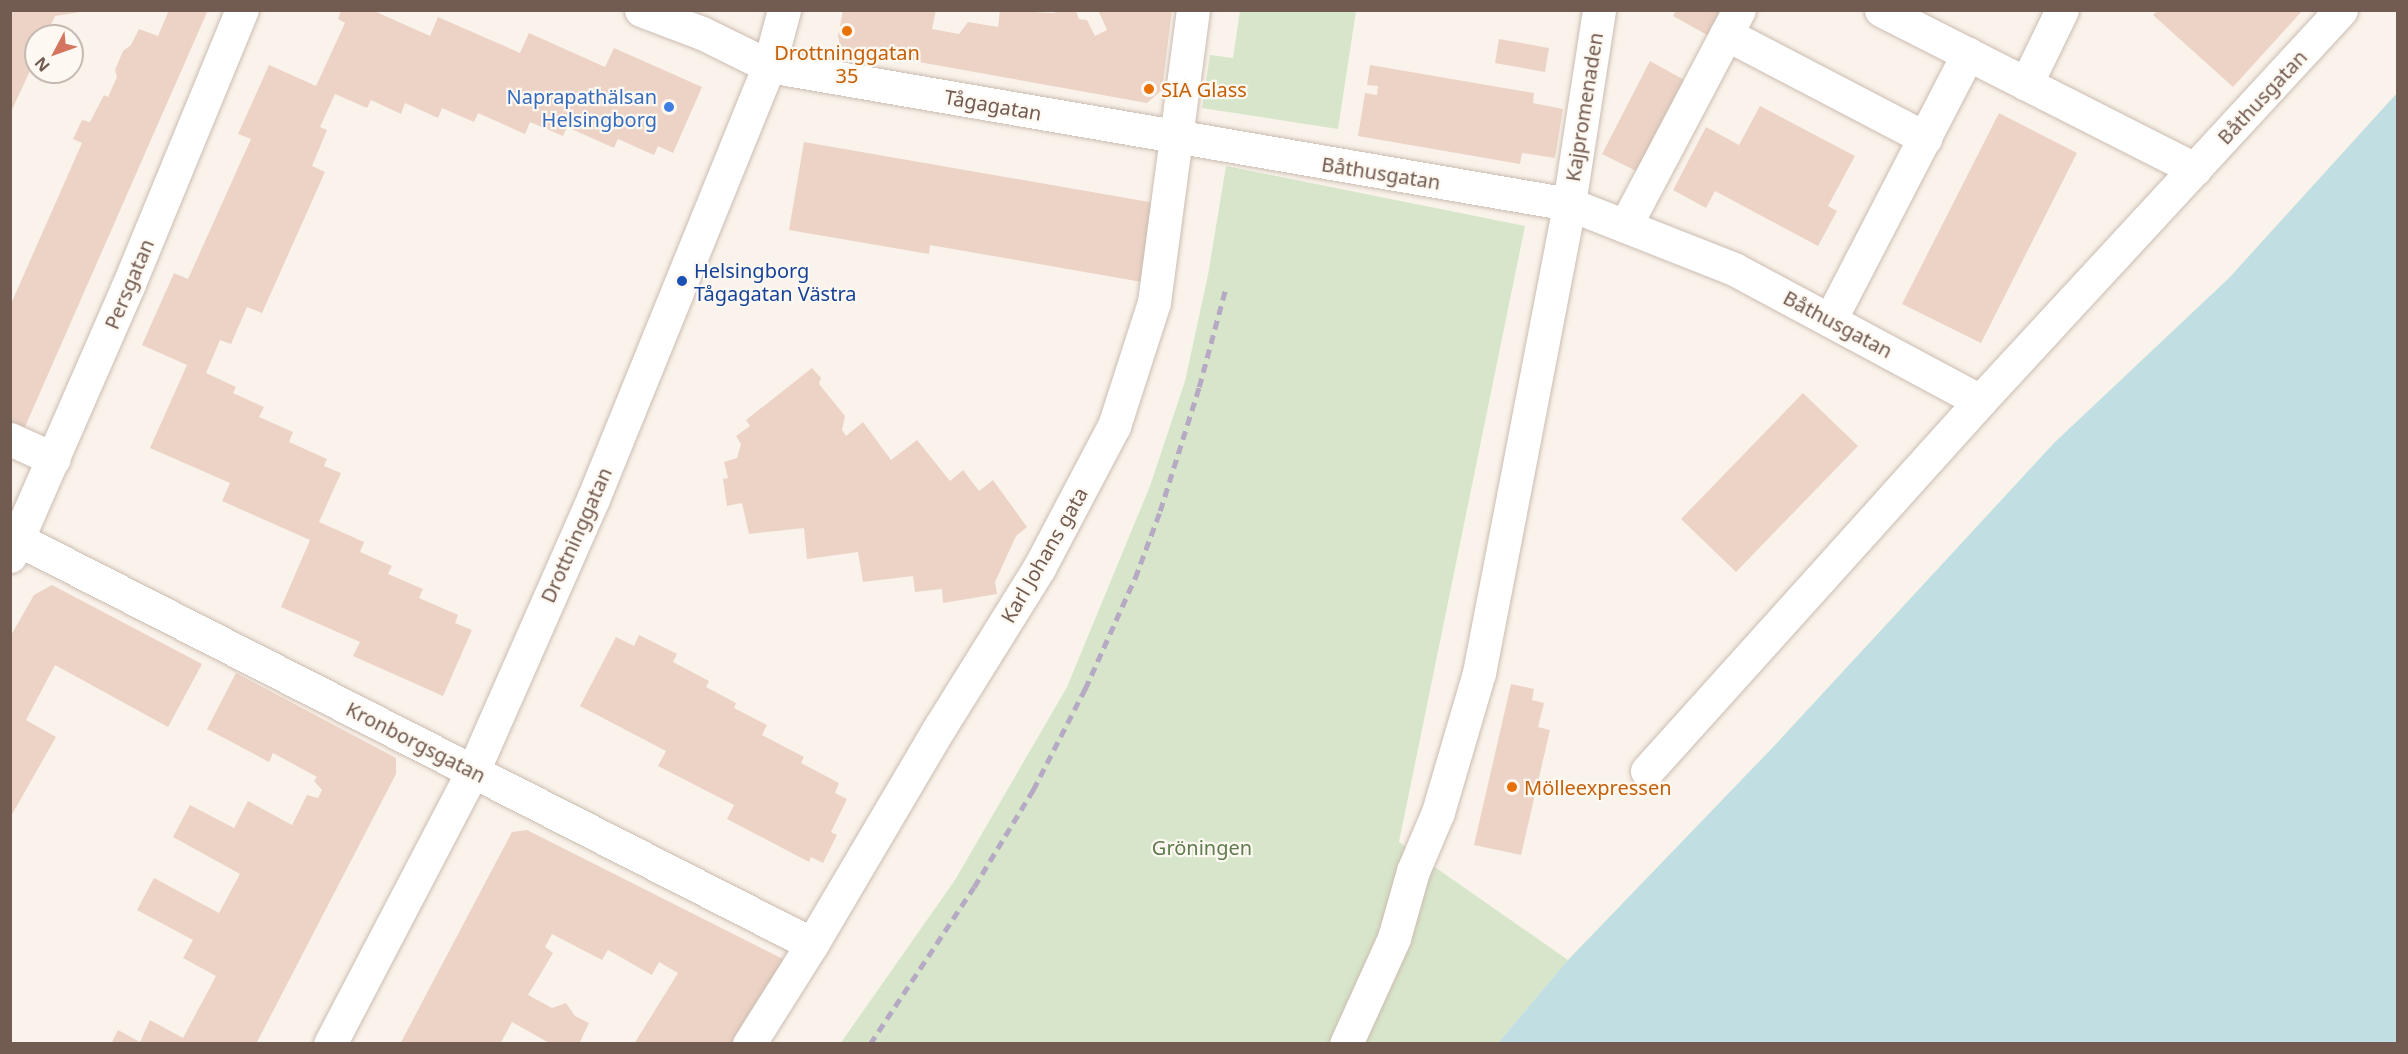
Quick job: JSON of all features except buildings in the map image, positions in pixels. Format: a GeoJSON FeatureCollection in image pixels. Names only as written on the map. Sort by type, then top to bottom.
{"type":"FeatureCollection","features":[{"type":"Feature","properties":{"kind":"street","name":"Persgatan"},"geometry":{"type":"LineString","coordinates":[[15,548],[242,10]]}},
{"type":"Feature","properties":{"kind":"street","name":"Tågagatan"},"geometry":{"type":"LineString","coordinates":[[641,10],[702,33],[769,66],[1177,137]]}},
{"type":"Feature","properties":{"kind":"street","name":"Drottninggatan"},"geometry":{"type":"LineString","coordinates":[[330,1044],[473,771],[593,499],[769,66],[784,10]]}},
{"type":"Feature","properties":{"kind":"street","name":"Karl Johans gata"},"geometry":{"type":"LineString","coordinates":[[749,1044],[812,944],[940,727],[1040,568],[1114,426],[1154,302],[1193,10]]}},
{"type":"Feature","properties":{"kind":"street","name":"Kajpromenaden"},"geometry":{"type":"LineString","coordinates":[[1346,1044],[1394,938],[1413,871],[1438,812],[1479,673],[1569,204],[1599,10]]}},
{"type":"Feature","properties":{"kind":"street"},"geometry":{"type":"LineString","coordinates":[[1881,10],[2195,169]]}},
{"type":"Feature","properties":{"kind":"street"},"geometry":{"type":"LineString","coordinates":[[2026,84],[2062,10]]}},
{"type":"Feature","properties":{"kind":"street","name":"Båthusgatan"},"geometry":{"type":"LineString","coordinates":[[1177,137],[1569,204],[1734,269],[1980,401],[2341,10]]}},
{"type":"Feature","properties":{"kind":"street"},"geometry":{"type":"LineString","coordinates":[[1625,226],[1732,22],[1925,138]]}},
{"type":"Feature","properties":{"kind":"street"},"geometry":{"type":"LineString","coordinates":[[1830,320],[1968,54]]}},
{"type":"Feature","properties":{"kind":"street"},"geometry":{"type":"LineString","coordinates":[[1647,771],[1980,401]]}},
{"type":"Feature","properties":{"kind":"street"},"geometry":{"type":"LineString","coordinates":[[10,439],[54,459]]}},
{"type":"Feature","properties":{"kind":"street","name":"Kronborgsgatan"},"geometry":{"type":"LineString","coordinates":[[15,548],[473,771],[812,944]]}},
{"type":"Feature","properties":{"kind":"green space"},"geometry":{"type":"Polygon","coordinates":[[[1240,11],[1356,11],[1338,129],[1202,108],[1210,55],[1233,58],[1240,11]]]}},
{"type":"Feature","properties":{"kind":"green space","name":"Gröningen"},"geometry":{"type":"Polygon","coordinates":[[[1226,166],[1525,226],[1399,842],[1568,960],[1498,1043],[840,1044],[955,880],[1067,687],[1150,486],[1185,381],[1208,275],[1226,166]]]}},
{"type":"Feature","properties":{"kind":"water"},"geometry":{"type":"Polygon","coordinates":[[[2397,93],[2397,1043],[1498,1043],[1568,960],[1776,744],[2054,443],[2229,278],[2397,93]]]}},
{"type":"Feature","properties":{"kind":"railway"},"geometry":{"type":"LineString","coordinates":[[870,1044],[974,887],[1033,790],[1085,689],[1135,578],[1160,511],[1199,387],[1226,287]]}},
{"type":"Feature","properties":{"kind":"place","name":"Drottninggatan 35"},"geometry":{"type":"Point","coordinates":[847,31]}},
{"type":"Feature","properties":{"kind":"place","name":"SIA Glass"},"geometry":{"type":"Point","coordinates":[1149,89]}},
{"type":"Feature","properties":{"kind":"place","name":"Naprapathälsan Helsingborg"},"geometry":{"type":"Point","coordinates":[669,107]}},
{"type":"Feature","properties":{"kind":"place","name":"Helsingborg Tågagatan Västra"},"geometry":{"type":"Point","coordinates":[682,281]}},
{"type":"Feature","properties":{"kind":"place","name":"Mölleexpressen"},"geometry":{"type":"Point","coordinates":[1512,787]}}]}
